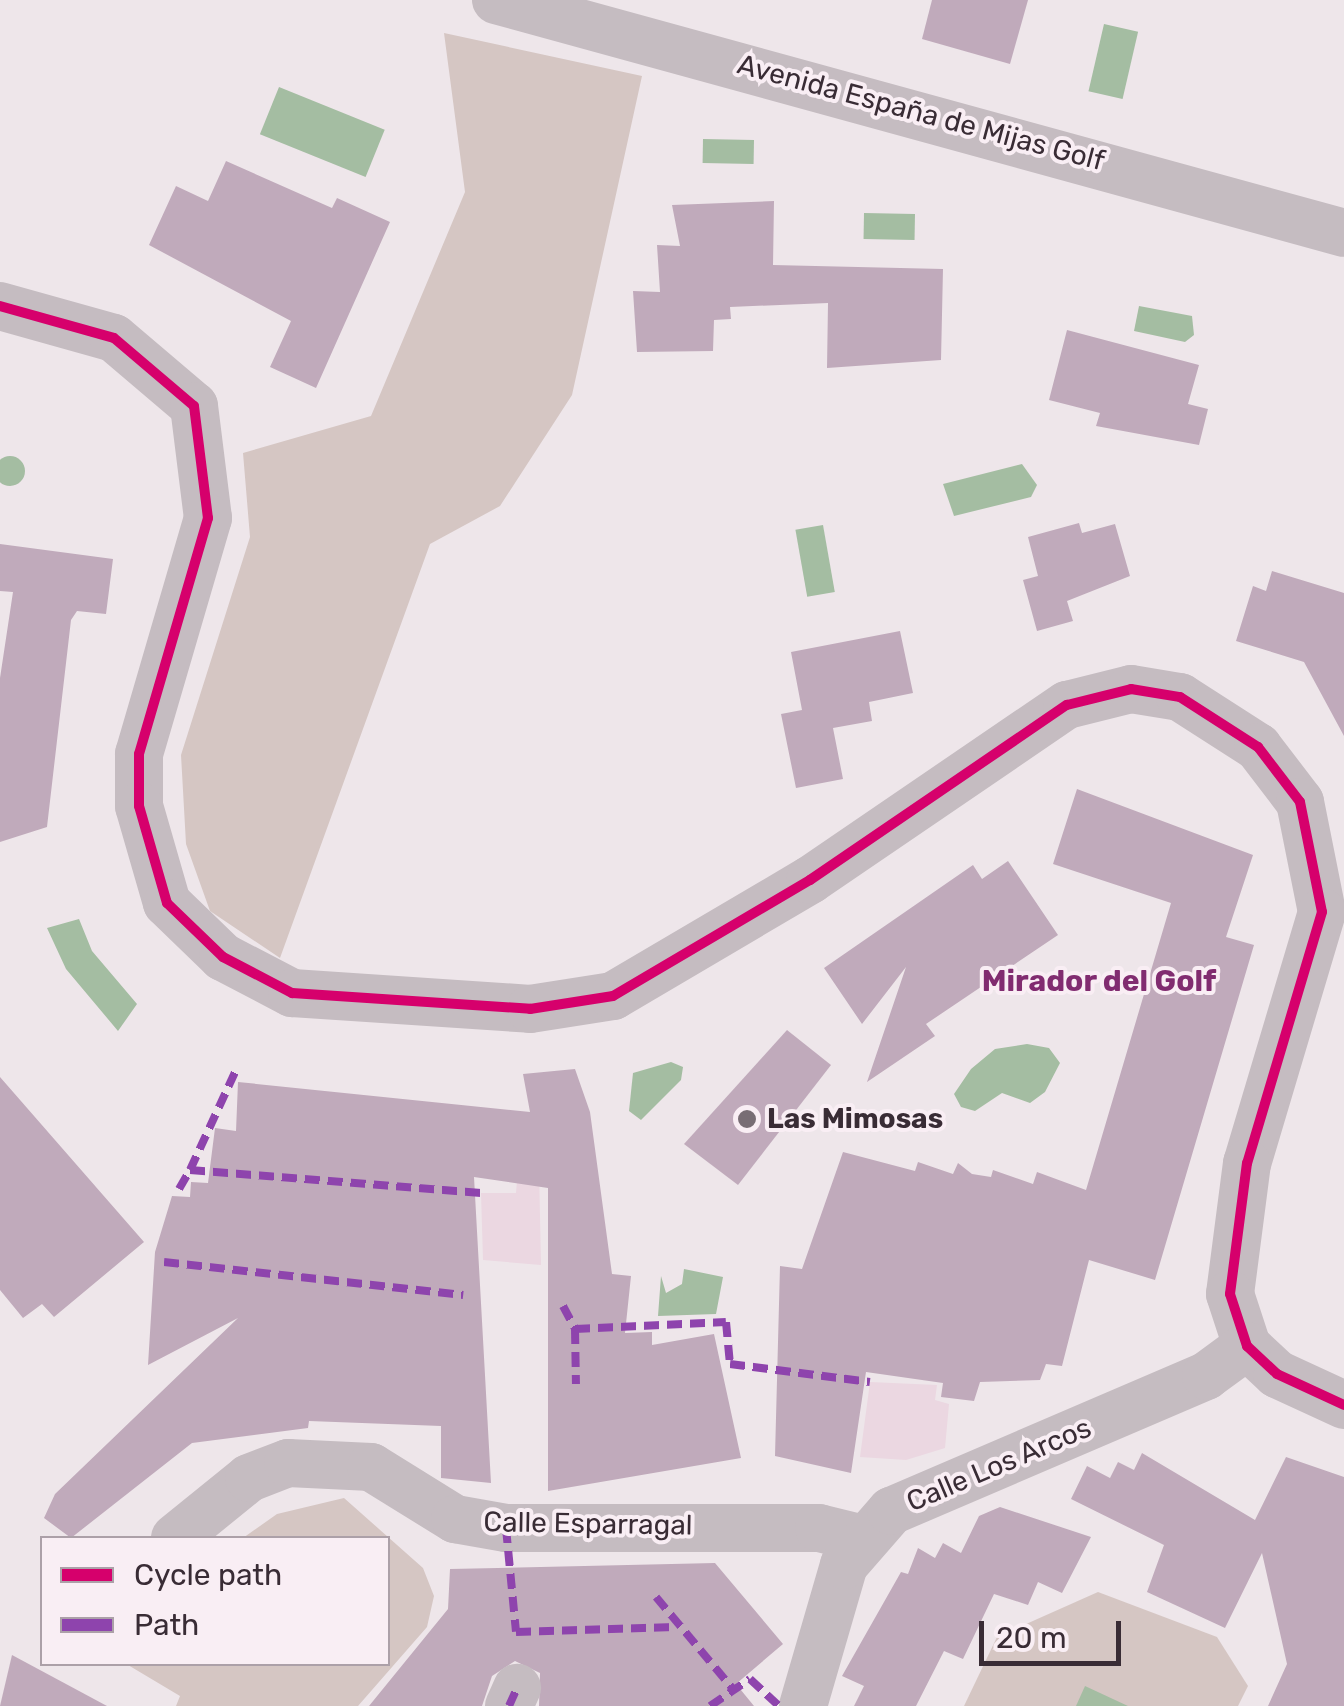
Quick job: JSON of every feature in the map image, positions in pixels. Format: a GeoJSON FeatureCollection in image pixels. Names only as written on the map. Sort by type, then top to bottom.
{"type":"FeatureCollection","features":[{"type":"Feature","properties":{"kind":"street","name":"Avenida España de Mijas Golf"},"geometry":{"type":"LineString","coordinates":[[496,0],[623,16],[1344,232]]}},
{"type":"Feature","properties":{"kind":"street"},"geometry":{"type":"LineString","coordinates":[[0,306],[114,338],[194,406],[208,518],[139,754],[139,806],[167,903],[224,958],[292,993],[530,1008],[613,996],[810,880],[1067,704],[1131,689],[1180,697],[1258,747],[1300,802],[1322,912],[1234,1233],[1230,1294],[1248,1346],[1277,1374],[1344,1405]]}},
{"type":"Feature","properties":{"kind":"street","name":"Calle Los Arcos"},"geometry":{"type":"LineString","coordinates":[[860,1538],[891,1511],[1206,1376],[1248,1346]]}},
{"type":"Feature","properties":{"kind":"street","name":"Calle Esparragal"},"geometry":{"type":"LineString","coordinates":[[177,1536],[248,1478],[288,1463],[371,1467],[455,1519],[506,1528],[819,1528],[860,1538]]}},
{"type":"Feature","properties":{"kind":"street"},"geometry":{"type":"LineString","coordinates":[[803,1706],[860,1538]]}},
{"type":"Feature","properties":{"kind":"shaded area"},"geometry":{"type":"Polygon","coordinates":[[[1104,24],[1138,32],[1123,99],[1088,91],[1104,24]]]}},
{"type":"Feature","properties":{"kind":"shaded area"},"geometry":{"type":"Polygon","coordinates":[[[444,33],[642,76],[572,395],[500,506],[430,544],[280,958],[210,911],[186,844],[181,755],[250,537],[243,453],[371,416],[465,192],[444,33]]]}},
{"type":"Feature","properties":{"kind":"shaded area"},"geometry":{"type":"Polygon","coordinates":[[[279,87],[385,130],[366,177],[260,134],[279,87]]]}},
{"type":"Feature","properties":{"kind":"shaded area"},"geometry":{"type":"Polygon","coordinates":[[[703,139],[754,140],[754,164],[703,163],[703,139]]]}},
{"type":"Feature","properties":{"kind":"shaded area"},"geometry":{"type":"Polygon","coordinates":[[[864,213],[915,214],[915,240],[864,239],[864,213]]]}},
{"type":"Feature","properties":{"kind":"shaded area"},"geometry":{"type":"Polygon","coordinates":[[[1139,306],[1192,316],[1194,335],[1185,342],[1134,331],[1139,306]]]}},
{"type":"Feature","properties":{"kind":"shaded area"},"geometry":{"type":"Polygon","coordinates":[[[16,457],[24,465],[21,482],[10,486],[-1,482],[-1,460],[16,457]]]}},
{"type":"Feature","properties":{"kind":"shaded area"},"geometry":{"type":"Polygon","coordinates":[[[1022,464],[1037,485],[1031,497],[954,516],[943,484],[1022,464]]]}},
{"type":"Feature","properties":{"kind":"shaded area"},"geometry":{"type":"Polygon","coordinates":[[[823,525],[835,592],[807,597],[795,530],[823,525]]]}},
{"type":"Feature","properties":{"kind":"shaded area"},"geometry":{"type":"Polygon","coordinates":[[[79,919],[92,951],[137,1004],[118,1031],[66,969],[47,928],[79,919]]]}},
{"type":"Feature","properties":{"kind":"shaded area"},"geometry":{"type":"Polygon","coordinates":[[[1027,1044],[1049,1048],[1060,1063],[1045,1092],[1030,1103],[1002,1093],[975,1111],[961,1107],[954,1094],[971,1069],[995,1049],[1027,1044]]]}},
{"type":"Feature","properties":{"kind":"shaded area"},"geometry":{"type":"Polygon","coordinates":[[[671,1062],[683,1067],[681,1080],[641,1120],[629,1111],[633,1073],[671,1062]]]}},
{"type":"Feature","properties":{"kind":"shaded area"},"geometry":{"type":"Polygon","coordinates":[[[518,1168],[539,1168],[541,1265],[483,1260],[481,1193],[516,1193],[518,1168]]]}},
{"type":"Feature","properties":{"kind":"shaded area"},"geometry":{"type":"Polygon","coordinates":[[[684,1269],[723,1277],[716,1314],[658,1316],[661,1276],[666,1293],[682,1284],[684,1269]]]}},
{"type":"Feature","properties":{"kind":"shaded area"},"geometry":{"type":"Polygon","coordinates":[[[870,1382],[937,1385],[935,1400],[949,1404],[945,1448],[906,1460],[860,1457],[870,1382]]]}},
{"type":"Feature","properties":{"kind":"shaded area"},"geometry":{"type":"Polygon","coordinates":[[[344,1498],[387,1536],[246,1536],[277,1514],[344,1498]]]}},
{"type":"Feature","properties":{"kind":"shaded area"},"geometry":{"type":"Polygon","coordinates":[[[390,1539],[423,1568],[434,1596],[427,1627],[358,1706],[176,1706],[180,1696],[130,1666],[390,1666],[390,1539]]]}},
{"type":"Feature","properties":{"kind":"shaded area"},"geometry":{"type":"Polygon","coordinates":[[[1098,1592],[1217,1637],[1248,1686],[1238,1706],[964,1706],[997,1637],[1098,1592]]]}},
{"type":"Feature","properties":{"kind":"shaded area"},"geometry":{"type":"Polygon","coordinates":[[[1085,1686],[1128,1706],[1076,1706],[1085,1686]]]}},
{"type":"Feature","properties":{"kind":"building"},"geometry":{"type":"Polygon","coordinates":[[[932,0],[1028,0],[1010,64],[922,39],[932,0]]]}},
{"type":"Feature","properties":{"kind":"building"},"geometry":{"type":"Polygon","coordinates":[[[226,161],[332,208],[337,198],[390,222],[316,388],[270,367],[291,321],[149,245],[176,186],[208,201],[226,161]]]}},
{"type":"Feature","properties":{"kind":"building"},"geometry":{"type":"Polygon","coordinates":[[[774,201],[773,265],[943,269],[941,360],[827,368],[828,303],[730,307],[731,319],[714,320],[713,351],[637,352],[633,291],[660,292],[657,245],[680,246],[672,205],[774,201]]]}},
{"type":"Feature","properties":{"kind":"building"},"geometry":{"type":"Polygon","coordinates":[[[1067,330],[1199,365],[1188,404],[1208,409],[1199,445],[1096,426],[1100,413],[1049,400],[1067,330]]]}},
{"type":"Feature","properties":{"kind":"building"},"geometry":{"type":"Polygon","coordinates":[[[1079,523],[1082,533],[1115,524],[1130,576],[1067,601],[1073,621],[1037,631],[1023,580],[1038,576],[1028,537],[1079,523]]]}},
{"type":"Feature","properties":{"kind":"building"},"geometry":{"type":"Polygon","coordinates":[[[0,544],[113,559],[106,614],[77,611],[71,620],[47,827],[0,842],[0,678],[13,592],[0,591],[0,544]]]}},
{"type":"Feature","properties":{"kind":"building"},"geometry":{"type":"Polygon","coordinates":[[[1272,571],[1344,593],[1344,736],[1304,662],[1236,641],[1253,586],[1266,591],[1272,571]]]}},
{"type":"Feature","properties":{"kind":"building"},"geometry":{"type":"Polygon","coordinates":[[[900,631],[913,693],[869,702],[872,721],[833,728],[843,779],[796,788],[781,714],[802,710],[791,652],[900,631]]]}},
{"type":"Feature","properties":{"kind":"building"},"geometry":{"type":"Polygon","coordinates":[[[1077,789],[1253,855],[1226,937],[1254,945],[1155,1280],[1089,1260],[1062,1366],[1046,1364],[1040,1380],[980,1382],[974,1401],[941,1397],[943,1383],[866,1372],[851,1473],[775,1456],[780,1266],[802,1269],[843,1152],[915,1171],[918,1162],[953,1174],[958,1163],[972,1174],[991,1177],[993,1170],[1033,1184],[1037,1172],[1086,1190],[1171,903],[1053,864],[1077,789]]]}},
{"type":"Feature","properties":{"kind":"building"},"geometry":{"type":"Polygon","coordinates":[[[1008,861],[1058,935],[926,1024],[935,1036],[867,1082],[906,967],[862,1024],[824,968],[973,865],[982,879],[1008,861]]]}},
{"type":"Feature","properties":{"kind":"building","name":"Las Mimosas"},"geometry":{"type":"Polygon","coordinates":[[[787,1030],[831,1065],[738,1185],[684,1144],[787,1030]]]}},
{"type":"Feature","properties":{"kind":"building"},"geometry":{"type":"Polygon","coordinates":[[[575,1069],[590,1112],[612,1274],[631,1276],[625,1333],[652,1332],[652,1345],[714,1334],[741,1458],[548,1491],[548,1188],[474,1177],[491,1483],[441,1478],[441,1426],[309,1421],[308,1428],[192,1443],[74,1536],[44,1518],[55,1494],[238,1318],[148,1365],[155,1252],[172,1196],[190,1197],[191,1182],[208,1183],[215,1128],[236,1131],[238,1082],[530,1112],[523,1074],[575,1069]]]}},
{"type":"Feature","properties":{"kind":"building"},"geometry":{"type":"Polygon","coordinates":[[[0,1077],[144,1242],[54,1317],[42,1304],[23,1318],[0,1290],[0,1077]]]}},
{"type":"Feature","properties":{"kind":"building"},"geometry":{"type":"Polygon","coordinates":[[[1142,1453],[1255,1520],[1286,1457],[1344,1477],[1344,1706],[1268,1706],[1287,1664],[1262,1553],[1225,1628],[1147,1592],[1164,1545],[1071,1499],[1087,1466],[1110,1478],[1118,1462],[1134,1470],[1142,1453]]]}},
{"type":"Feature","properties":{"kind":"building"},"geometry":{"type":"Polygon","coordinates":[[[1000,1507],[1091,1537],[1062,1593],[1038,1582],[1028,1605],[994,1594],[963,1659],[944,1651],[916,1706],[854,1706],[864,1686],[842,1676],[901,1572],[908,1574],[918,1548],[935,1558],[943,1543],[961,1553],[979,1516],[1000,1507]]]}},
{"type":"Feature","properties":{"kind":"building"},"geometry":{"type":"Polygon","coordinates":[[[715,1563],[783,1644],[736,1684],[754,1706],[539,1706],[540,1673],[515,1661],[492,1676],[482,1706],[369,1706],[448,1609],[450,1569],[715,1563]]]}},
{"type":"Feature","properties":{"kind":"building"},"geometry":{"type":"Polygon","coordinates":[[[12,1655],[107,1706],[0,1706],[12,1655]]]}},
{"type":"Feature","properties":{"kind":"marked path"},"geometry":{"type":"LineString","coordinates":[[190,1170],[236,1070]]}},
{"type":"Feature","properties":{"kind":"marked path"},"geometry":{"type":"LineString","coordinates":[[179,1189],[190,1170],[481,1193]]}},
{"type":"Feature","properties":{"kind":"marked path"},"geometry":{"type":"LineString","coordinates":[[164,1262],[463,1295]]}},
{"type":"Feature","properties":{"kind":"marked path"},"geometry":{"type":"LineString","coordinates":[[563,1306],[575,1329],[726,1322],[730,1364],[870,1382]]}},
{"type":"Feature","properties":{"kind":"marked path"},"geometry":{"type":"LineString","coordinates":[[575,1329],[576,1384]]}},
{"type":"Feature","properties":{"kind":"marked path"},"geometry":{"type":"LineString","coordinates":[[506,1528],[516,1632],[675,1627]]}},
{"type":"Feature","properties":{"kind":"marked path"},"geometry":{"type":"LineString","coordinates":[[656,1597],[732,1688]]}},
{"type":"Feature","properties":{"kind":"marked path"},"geometry":{"type":"LineString","coordinates":[[710,1706],[750,1679],[779,1706]]}},
{"type":"Feature","properties":{"kind":"marked path"},"geometry":{"type":"LineString","coordinates":[[509,1706],[517,1688]]}},
{"type":"Feature","properties":{"kind":"cycle path"},"geometry":{"type":"LineString","coordinates":[[0,306],[114,338],[194,406],[208,518],[139,754],[139,806],[167,903],[223,957],[292,993],[530,1009],[613,996],[810,880],[1067,705],[1131,689],[1180,697],[1258,747],[1300,802],[1322,912],[1247,1163],[1230,1294],[1247,1346],[1277,1374],[1344,1405]]}},
{"type":"Feature","properties":{"kind":"place","name":"Las Mimosas"},"geometry":{"type":"Point","coordinates":[747,1119]}},
{"type":"Feature","properties":{"kind":"district","name":"Mirador del Golf"},"geometry":{"type":"Point","coordinates":[1099,981]}}]}
